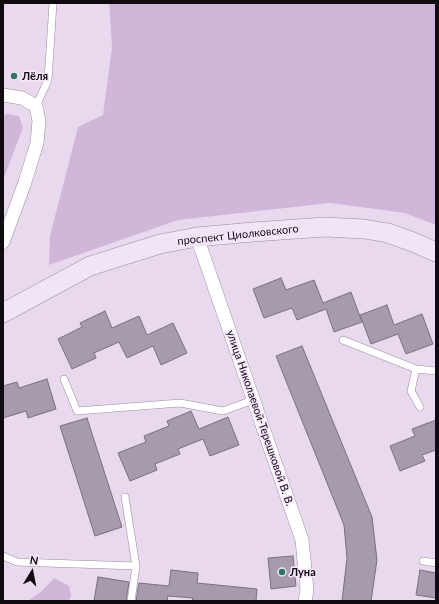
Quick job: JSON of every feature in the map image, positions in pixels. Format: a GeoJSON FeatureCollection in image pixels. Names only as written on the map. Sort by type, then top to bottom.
{"type":"FeatureCollection","features":[{"type":"Feature","properties":{"kind":"main road","name":"проспект Циолковского"},"geometry":{"type":"LineString","coordinates":[[3,312],[90,266],[160,244],[197,237],[325,227],[364,229],[388,233],[436,252]]}},
{"type":"Feature","properties":{"kind":"street"},"geometry":{"type":"LineString","coordinates":[[3,95],[22,98],[36,106],[39,122],[37,143],[24,185],[3,242]]}},
{"type":"Feature","properties":{"kind":"street","name":"улица Николаевой-Терешковой В. В."},"geometry":{"type":"LineString","coordinates":[[197,237],[302,540],[307,590],[305,601]]}},
{"type":"Feature","properties":{"kind":"lane"},"geometry":{"type":"LineString","coordinates":[[36,106],[48,80],[53,3]]}},
{"type":"Feature","properties":{"kind":"lane"},"geometry":{"type":"LineString","coordinates":[[343,340],[416,369],[436,371]]}},
{"type":"Feature","properties":{"kind":"lane"},"geometry":{"type":"LineString","coordinates":[[416,369],[411,391],[420,407]]}},
{"type":"Feature","properties":{"kind":"lane"},"geometry":{"type":"LineString","coordinates":[[64,379],[77,411],[180,403],[223,411],[253,400]]}},
{"type":"Feature","properties":{"kind":"lane"},"geometry":{"type":"LineString","coordinates":[[125,498],[136,566],[131,601]]}},
{"type":"Feature","properties":{"kind":"lane"},"geometry":{"type":"LineString","coordinates":[[3,556],[17,562],[136,566]]}},
{"type":"Feature","properties":{"kind":"lane"},"geometry":{"type":"LineString","coordinates":[[423,561],[436,563]]}},
{"type":"Feature","properties":{"kind":"shaded area"},"geometry":{"type":"Polygon","coordinates":[[[109,3],[436,3],[436,225],[405,213],[330,203],[178,220],[49,265],[50,236],[78,127],[103,115],[112,47],[109,3]]]}},
{"type":"Feature","properties":{"kind":"shaded area"},"geometry":{"type":"Polygon","coordinates":[[[7,114],[19,116],[23,128],[3,180],[3,116],[7,114]]]}},
{"type":"Feature","properties":{"kind":"shaded area"},"geometry":{"type":"Polygon","coordinates":[[[54,578],[69,586],[71,596],[69,601],[28,601],[42,591],[54,578]]]}},
{"type":"Feature","properties":{"kind":"building"},"geometry":{"type":"Polygon","coordinates":[[[281,278],[286,290],[314,280],[323,303],[351,292],[362,322],[334,332],[326,309],[297,320],[292,308],[264,318],[253,289],[281,278]]]}},
{"type":"Feature","properties":{"kind":"building"},"geometry":{"type":"Polygon","coordinates":[[[387,305],[394,325],[422,314],[433,344],[406,354],[398,334],[371,344],[360,315],[387,305]]]}},
{"type":"Feature","properties":{"kind":"building"},"geometry":{"type":"Polygon","coordinates":[[[105,311],[112,328],[139,316],[147,335],[173,323],[187,353],[161,365],[153,346],[127,358],[119,342],[94,353],[96,358],[72,369],[58,339],[82,327],[80,323],[105,311]]]}},
{"type":"Feature","properties":{"kind":"building"},"geometry":{"type":"Polygon","coordinates":[[[302,346],[372,517],[377,560],[371,601],[342,601],[347,558],[344,525],[276,356],[302,346]]]}},
{"type":"Feature","properties":{"kind":"building"},"geometry":{"type":"Polygon","coordinates":[[[47,379],[56,409],[28,418],[26,411],[3,418],[3,386],[17,382],[19,388],[47,379]]]}},
{"type":"Feature","properties":{"kind":"building"},"geometry":{"type":"Polygon","coordinates":[[[191,411],[199,429],[228,417],[239,445],[210,456],[203,439],[178,449],[180,454],[155,464],[157,470],[130,481],[118,453],[146,442],[144,436],[169,426],[167,421],[191,411]]]}},
{"type":"Feature","properties":{"kind":"building"},"geometry":{"type":"Polygon","coordinates":[[[87,418],[122,527],[95,536],[60,426],[87,418]]]}},
{"type":"Feature","properties":{"kind":"building"},"geometry":{"type":"Polygon","coordinates":[[[436,420],[436,450],[422,455],[425,461],[400,471],[390,446],[415,436],[412,429],[436,420]]]}},
{"type":"Feature","properties":{"kind":"building","name":"Луна"},"geometry":{"type":"Polygon","coordinates":[[[293,556],[296,586],[271,589],[268,558],[293,556]]]}},
{"type":"Feature","properties":{"kind":"building"},"geometry":{"type":"Polygon","coordinates":[[[171,570],[198,573],[197,583],[257,589],[256,601],[192,601],[193,598],[168,596],[167,601],[136,601],[139,583],[169,586],[171,570]]]}},
{"type":"Feature","properties":{"kind":"building"},"geometry":{"type":"Polygon","coordinates":[[[420,570],[436,573],[436,598],[416,595],[420,570]]]}},
{"type":"Feature","properties":{"kind":"building"},"geometry":{"type":"Polygon","coordinates":[[[98,577],[129,582],[126,601],[94,601],[98,577]]]}},
{"type":"Feature","properties":{"kind":"place","name":"Лёля"},"geometry":{"type":"Point","coordinates":[14,76]}},
{"type":"Feature","properties":{"kind":"place","name":"Луна"},"geometry":{"type":"Point","coordinates":[282,572]}}]}
